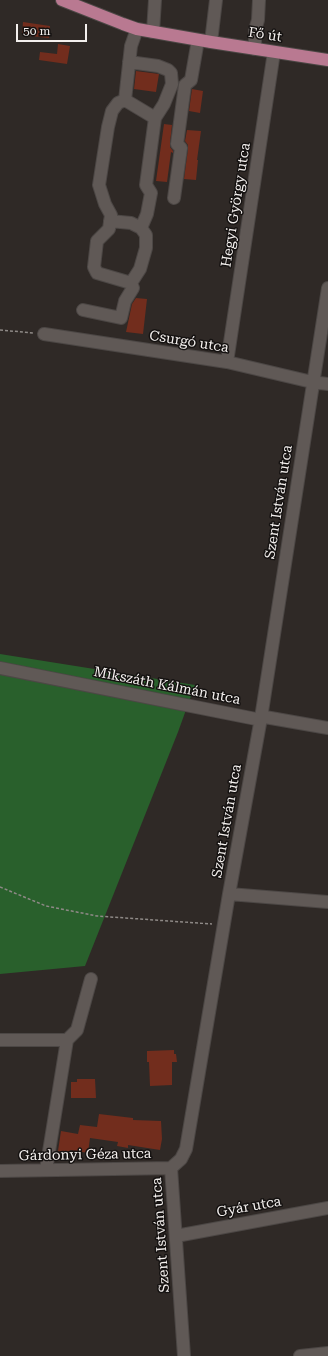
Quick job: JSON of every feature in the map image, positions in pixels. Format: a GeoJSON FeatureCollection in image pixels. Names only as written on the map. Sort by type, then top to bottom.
{"type":"FeatureCollection","features":[{"type":"Feature","properties":{"kind":"main road","name":"Fő út"},"geometry":{"type":"LineString","coordinates":[[62,0],[137,29],[328,60]]}},
{"type":"Feature","properties":{"kind":"street"},"geometry":{"type":"LineString","coordinates":[[153,32],[155,0]]}},
{"type":"Feature","properties":{"kind":"street"},"geometry":{"type":"LineString","coordinates":[[211,42],[216,0]]}},
{"type":"Feature","properties":{"kind":"street"},"geometry":{"type":"LineString","coordinates":[[255,49],[255,30],[258,20],[259,0]]}},
{"type":"Feature","properties":{"kind":"street"},"geometry":{"type":"LineString","coordinates":[[124,100],[131,46],[137,29]]}},
{"type":"Feature","properties":{"kind":"street"},"geometry":{"type":"LineString","coordinates":[[174,198],[181,148],[177,144],[185,85],[191,80],[198,40]]}},
{"type":"Feature","properties":{"kind":"street","name":"Hegyi György utca"},"geometry":{"type":"LineString","coordinates":[[228,362],[274,52]]}},
{"type":"Feature","properties":{"kind":"street"},"geometry":{"type":"LineString","coordinates":[[129,62],[158,66],[168,70],[171,73],[172,84],[164,104],[155,118],[146,185],[151,193],[147,214],[141,228]]}},
{"type":"Feature","properties":{"kind":"street"},"geometry":{"type":"LineString","coordinates":[[124,100],[155,118]]}},
{"type":"Feature","properties":{"kind":"street"},"geometry":{"type":"LineString","coordinates":[[124,100],[118,103],[112,111],[108,127],[99,185],[105,204],[111,215],[109,229],[97,241],[94,266],[97,273],[131,283]]}},
{"type":"Feature","properties":{"kind":"street"},"geometry":{"type":"LineString","coordinates":[[83,310],[121,318],[125,301],[133,288],[131,283],[140,269],[146,248],[146,235],[141,228],[130,223],[110,221]]}},
{"type":"Feature","properties":{"kind":"street","name":"Szent István utca"},"geometry":{"type":"LineString","coordinates":[[184,1356],[171,1168],[181,1159],[186,1149],[229,894],[261,718],[312,382],[328,288]]}},
{"type":"Feature","properties":{"kind":"street","name":"Csurgó utca"},"geometry":{"type":"LineString","coordinates":[[44,334],[228,362],[312,382],[328,384]]}},
{"type":"Feature","properties":{"kind":"street","name":"Mikszáth Kálmán utca"},"geometry":{"type":"LineString","coordinates":[[0,668],[256,719],[265,717],[328,728]]}},
{"type":"Feature","properties":{"kind":"street"},"geometry":{"type":"LineString","coordinates":[[229,894],[328,902]]}},
{"type":"Feature","properties":{"kind":"street"},"geometry":{"type":"LineString","coordinates":[[46,1170],[67,1040],[78,1030],[90,979]]}},
{"type":"Feature","properties":{"kind":"street"},"geometry":{"type":"LineString","coordinates":[[0,1040],[67,1040]]}},
{"type":"Feature","properties":{"kind":"street","name":"Gárdonyi Géza utca"},"geometry":{"type":"LineString","coordinates":[[0,1171],[171,1168]]}},
{"type":"Feature","properties":{"kind":"street","name":"Gyár utca"},"geometry":{"type":"LineString","coordinates":[[176,1236],[328,1208]]}},
{"type":"Feature","properties":{"kind":"street"},"geometry":{"type":"LineString","coordinates":[[300,1356],[328,1353]]}},
{"type":"Feature","properties":{"kind":"path"},"geometry":{"type":"LineString","coordinates":[[0,330],[44,334]]}},
{"type":"Feature","properties":{"kind":"path"},"geometry":{"type":"LineString","coordinates":[[0,888],[46,906],[97,916],[224,925]]}},
{"type":"Feature","properties":{"kind":"green space"},"geometry":{"type":"Polygon","coordinates":[[[0,654],[195,685],[178,732],[85,966],[0,974],[0,654]]]}},
{"type":"Feature","properties":{"kind":"building"},"geometry":{"type":"Polygon","coordinates":[[[23,22],[50,26],[49,38],[22,35],[23,22]]]}},
{"type":"Feature","properties":{"kind":"building"},"geometry":{"type":"Polygon","coordinates":[[[58,44],[70,46],[67,64],[39,60],[40,52],[57,54],[58,44]]]}},
{"type":"Feature","properties":{"kind":"building"},"geometry":{"type":"Polygon","coordinates":[[[136,71],[159,74],[156,92],[134,89],[136,71]]]}},
{"type":"Feature","properties":{"kind":"building"},"geometry":{"type":"Polygon","coordinates":[[[192,89],[203,91],[200,113],[189,111],[192,89]]]}},
{"type":"Feature","properties":{"kind":"building"},"geometry":{"type":"Polygon","coordinates":[[[164,124],[172,125],[170,147],[173,153],[171,152],[167,182],[156,181],[164,124]]]}},
{"type":"Feature","properties":{"kind":"building"},"geometry":{"type":"Polygon","coordinates":[[[187,130],[201,131],[196,180],[184,179],[188,149],[188,145],[185,141],[187,130]]]}},
{"type":"Feature","properties":{"kind":"building"},"geometry":{"type":"Polygon","coordinates":[[[136,298],[147,299],[143,334],[126,332],[132,304],[136,298]]]}},
{"type":"Feature","properties":{"kind":"building"},"geometry":{"type":"Polygon","coordinates":[[[174,1050],[177,1062],[172,1062],[172,1085],[150,1086],[147,1051],[174,1050]]]}},
{"type":"Feature","properties":{"kind":"building"},"geometry":{"type":"Polygon","coordinates":[[[77,1079],[95,1079],[96,1098],[71,1098],[71,1082],[77,1082],[77,1079]]]}},
{"type":"Feature","properties":{"kind":"building"},"geometry":{"type":"Polygon","coordinates":[[[99,1114],[133,1118],[133,1120],[161,1121],[162,1139],[160,1150],[128,1145],[128,1148],[117,1146],[118,1142],[90,1138],[88,1153],[70,1150],[70,1153],[58,1151],[61,1131],[78,1134],[80,1125],[97,1127],[99,1114]]]}}]}
